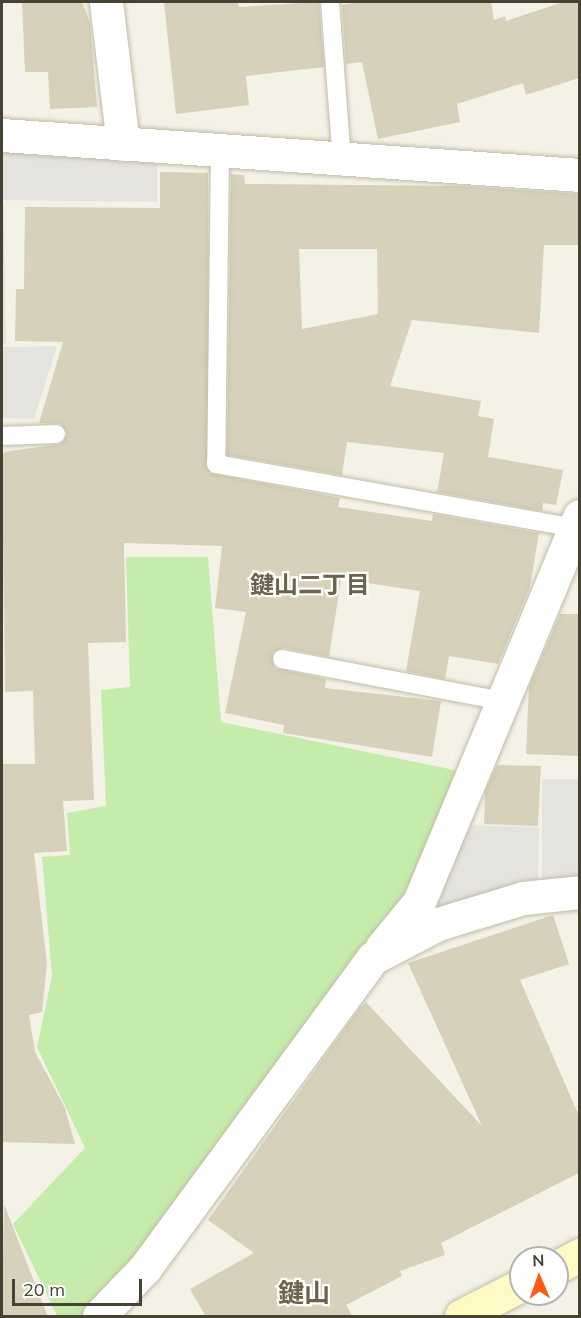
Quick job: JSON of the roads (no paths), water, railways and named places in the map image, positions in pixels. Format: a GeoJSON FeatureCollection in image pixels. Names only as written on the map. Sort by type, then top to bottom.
{"type":"FeatureCollection","features":[{"type":"Feature","properties":{"kind":"main road"},"geometry":{"type":"LineString","coordinates":[[461,1317],[509,1291]]}},
{"type":"Feature","properties":{"kind":"street"},"geometry":{"type":"LineString","coordinates":[[106,2],[123,144]]}},
{"type":"Feature","properties":{"kind":"street"},"geometry":{"type":"LineString","coordinates":[[2,135],[220,152],[579,175]]}},
{"type":"Feature","properties":{"kind":"street"},"geometry":{"type":"LineString","coordinates":[[99,1317],[145,1268],[373,958],[419,902],[577,522]]}},
{"type":"Feature","properties":{"kind":"street"},"geometry":{"type":"LineString","coordinates":[[373,958],[438,924],[523,898],[579,892]]}},
{"type":"Feature","properties":{"kind":"lane"},"geometry":{"type":"LineString","coordinates":[[330,2],[342,160]]}},
{"type":"Feature","properties":{"kind":"lane"},"geometry":{"type":"LineString","coordinates":[[220,152],[216,464],[577,522]]}},
{"type":"Feature","properties":{"kind":"lane"},"geometry":{"type":"LineString","coordinates":[[2,436],[56,434]]}},
{"type":"Feature","properties":{"kind":"lane"},"geometry":{"type":"LineString","coordinates":[[282,659],[502,701]]}},
{"type":"Feature","properties":{"kind":"district","name":"鍵山二丁目"},"geometry":{"type":"Point","coordinates":[310,585]}},
{"type":"Feature","properties":{"kind":"district","name":"鍵山"},"geometry":{"type":"Point","coordinates":[304,1293]}}]}
